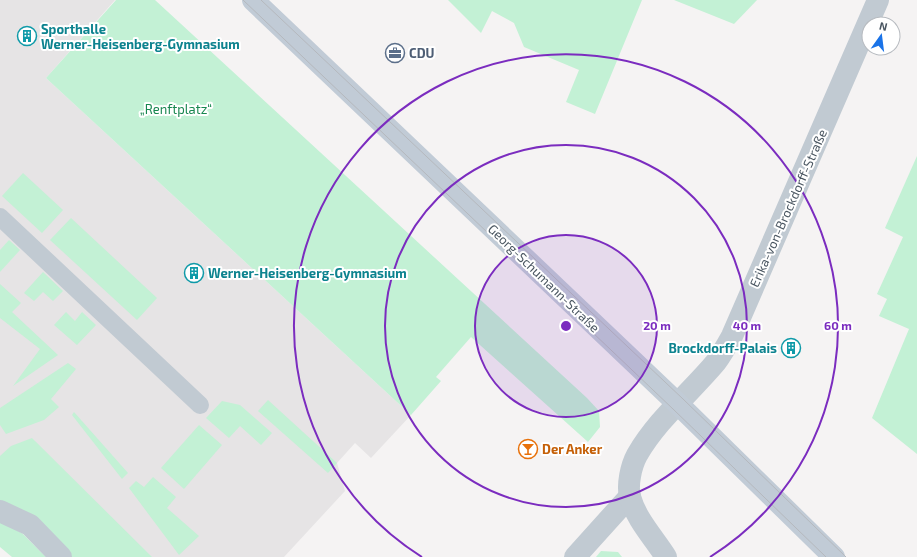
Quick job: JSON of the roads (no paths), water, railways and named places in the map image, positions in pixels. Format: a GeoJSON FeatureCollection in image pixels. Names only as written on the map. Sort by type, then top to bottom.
{"type":"FeatureCollection","features":[{"type":"Feature","properties":{"kind":"main road","name":"Georg-Schumann-Straße"},"geometry":{"type":"LineString","coordinates":[[253,0],[678,404],[834,557]]}},
{"type":"Feature","properties":{"kind":"street","name":"Erika-von-Brockdorff-Straße"},"geometry":{"type":"LineString","coordinates":[[630,496],[631,472],[636,457],[645,442],[717,360],[732,336],[878,0]]}},
{"type":"Feature","properties":{"kind":"street"},"geometry":{"type":"LineString","coordinates":[[575,557],[630,496],[640,519],[666,557]]}},
{"type":"Feature","properties":{"kind":"street"},"geometry":{"type":"LineString","coordinates":[[0,511],[30,525],[61,557]]}},
{"type":"Feature","properties":{"kind":"lane"},"geometry":{"type":"LineString","coordinates":[[0,217],[200,405]]}},
{"type":"Feature","properties":{"kind":"tram line"},"geometry":{"type":"LineString","coordinates":[[243,0],[673,409],[826,557]]}},
{"type":"Feature","properties":{"kind":"tram line"},"geometry":{"type":"LineString","coordinates":[[261,0],[683,399],[846,557]]}},
{"type":"Feature","properties":{"kind":"place","name":"Sporthalle Werner-Heisenberg-Gymnasium"},"geometry":{"type":"Point","coordinates":[27,36]}},
{"type":"Feature","properties":{"kind":"place","name":"CDU"},"geometry":{"type":"Point","coordinates":[395,53]}},
{"type":"Feature","properties":{"kind":"place","name":"Werner-Heisenberg-Gymnasium"},"geometry":{"type":"Point","coordinates":[194,273]}},
{"type":"Feature","properties":{"kind":"place","name":"Brockdorff-Palais"},"geometry":{"type":"Point","coordinates":[791,348]}},
{"type":"Feature","properties":{"kind":"place","name":"Der Anker"},"geometry":{"type":"Point","coordinates":[528,449]}},
{"type":"Feature","properties":{"kind":"park label","name":"„Renftplatz“"},"geometry":{"type":"Point","coordinates":[176,109]}}]}
